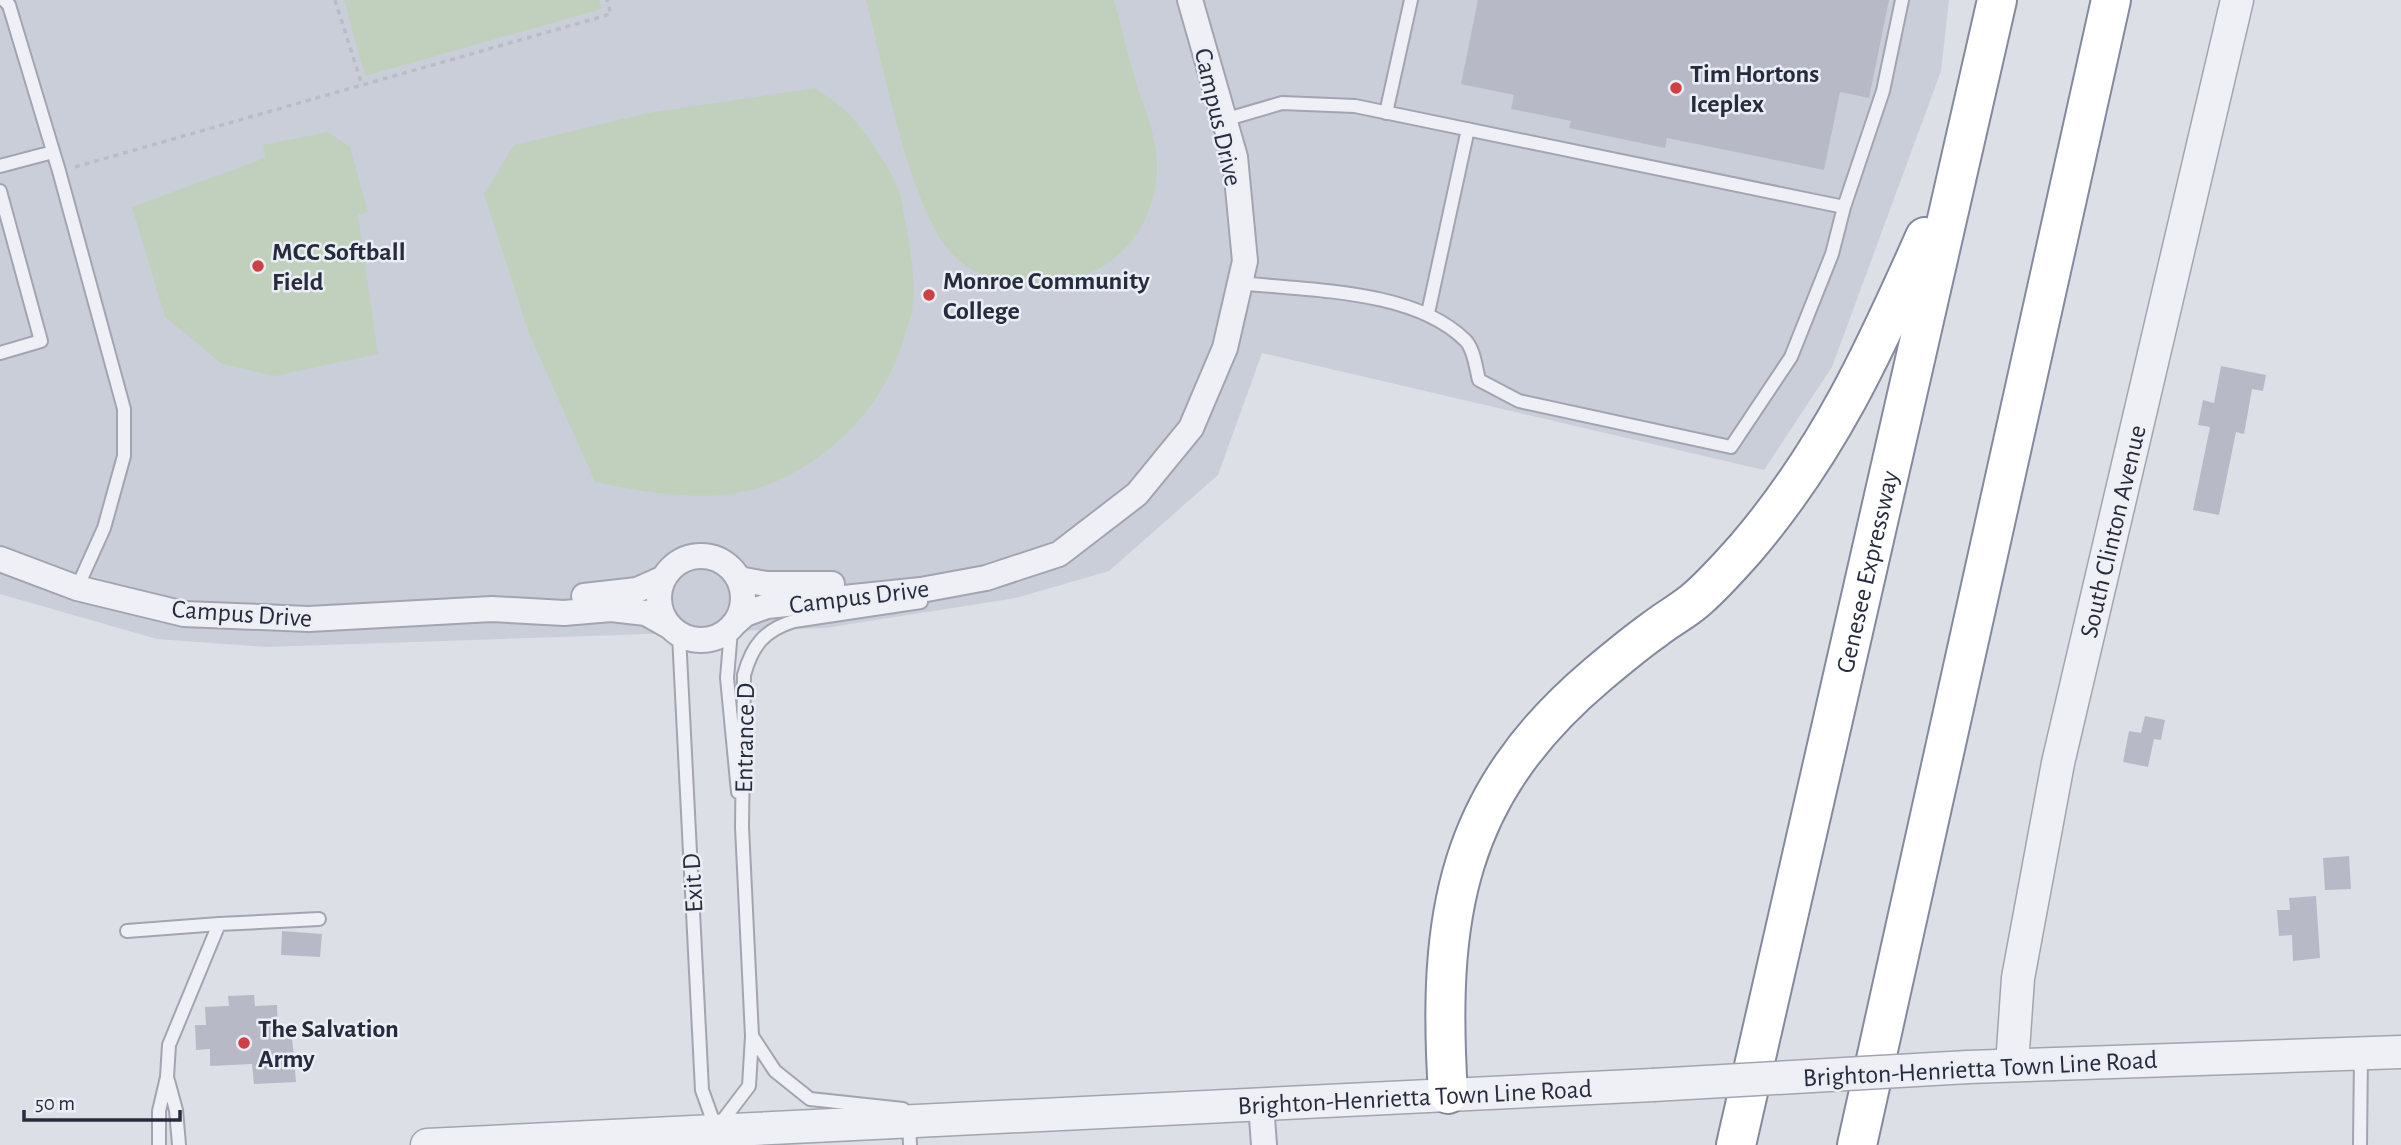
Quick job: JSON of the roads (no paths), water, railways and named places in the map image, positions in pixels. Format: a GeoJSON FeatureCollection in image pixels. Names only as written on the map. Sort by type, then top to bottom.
{"type":"FeatureCollection","features":[{"type":"Feature","properties":{"kind":"highway","name":"Genesee Expressway"},"geometry":{"type":"LineString","coordinates":[[1736,1145],[1997,0]]}},
{"type":"Feature","properties":{"kind":"highway"},"geometry":{"type":"LineString","coordinates":[[1857,1145],[2111,0]]}},
{"type":"Feature","properties":{"kind":"highway"},"geometry":{"type":"LineString","coordinates":[[1448,1094],[1444,1031],[1449,931],[1455,895],[1480,817],[1508,772],[1542,727],[1596,676],[1697,599],[1745,548],[1817,456],[1852,397],[1890,317],[1928,231],[1969,121]]}},
{"type":"Feature","properties":{"kind":"street","name":"Campus Drive"},"geometry":{"type":"LineString","coordinates":[[733,626],[745,614],[767,606],[910,592],[986,578],[1059,554],[1137,494],[1191,428],[1225,348],[1245,261],[1235,157],[1190,0]]}},
{"type":"Feature","properties":{"kind":"street","name":"South Clinton Avenue"},"geometry":{"type":"LineString","coordinates":[[2012,1065],[2018,978],[2058,764],[2237,0]]}},
{"type":"Feature","properties":{"kind":"street"},"geometry":{"type":"LineString","coordinates":[[691,557],[719,559],[739,579],[744,592],[743,606],[733,626],[706,641],[674,631],[661,614],[659,600],[664,578],[677,563],[691,557]]}},
{"type":"Feature","properties":{"kind":"street","name":"Campus Drive"},"geometry":{"type":"LineString","coordinates":[[0,559],[76,588],[184,614],[309,620],[492,609],[637,590],[664,578]]}},
{"type":"Feature","properties":{"kind":"street","name":"Campus Drive"},"geometry":{"type":"LineString","coordinates":[[739,579],[749,583],[801,586],[986,578]]}},
{"type":"Feature","properties":{"kind":"street","name":"Campus Drive"},"geometry":{"type":"LineString","coordinates":[[492,609],[565,612],[633,610],[656,616],[674,631]]}},
{"type":"Feature","properties":{"kind":"street","name":"Brighton-Henrietta Town Line Road"},"geometry":{"type":"LineString","coordinates":[[429,1145],[715,1137],[977,1118],[1968,1067],[2401,1052]]}},
{"type":"Feature","properties":{"kind":"street"},"geometry":{"type":"LineString","coordinates":[[1261,1104],[1264,1145]]}},
{"type":"Feature","properties":{"kind":"lane"},"geometry":{"type":"LineString","coordinates":[[4,0],[9,5],[59,171],[124,409],[124,456],[104,527],[76,588]]}},
{"type":"Feature","properties":{"kind":"lane"},"geometry":{"type":"LineString","coordinates":[[1386,113],[1410,0]]}},
{"type":"Feature","properties":{"kind":"lane"},"geometry":{"type":"LineString","coordinates":[[1240,283],[1388,301],[1428,313],[1468,342],[1479,380],[1519,401],[1731,447],[1791,358],[1832,254],[1844,206],[1883,91],[1902,0]]}},
{"type":"Feature","properties":{"kind":"lane"},"geometry":{"type":"LineString","coordinates":[[1224,120],[1282,103],[1355,106],[1844,206]]}},
{"type":"Feature","properties":{"kind":"lane"},"geometry":{"type":"LineString","coordinates":[[1428,313],[1468,129]]}},
{"type":"Feature","properties":{"kind":"lane"},"geometry":{"type":"LineString","coordinates":[[0,166],[53,152]]}},
{"type":"Feature","properties":{"kind":"lane"},"geometry":{"type":"LineString","coordinates":[[0,191],[41,341],[0,353]]}},
{"type":"Feature","properties":{"kind":"lane","name":"Entrance D"},"geometry":{"type":"LineString","coordinates":[[715,1137],[749,1086],[752,1035],[743,827],[744,675],[750,651],[774,627],[794,621],[933,600],[986,578]]}},
{"type":"Feature","properties":{"kind":"lane","name":"Entrance D"},"geometry":{"type":"LineString","coordinates":[[733,626],[727,678],[731,746],[743,827]]}},
{"type":"Feature","properties":{"kind":"lane","name":"Exit D"},"geometry":{"type":"LineString","coordinates":[[674,631],[702,1090],[715,1137]]}},
{"type":"Feature","properties":{"kind":"lane"},"geometry":{"type":"LineString","coordinates":[[127,931],[319,919]]}},
{"type":"Feature","properties":{"kind":"lane"},"geometry":{"type":"LineString","coordinates":[[159,1145],[159,1111],[167,1077],[169,1045],[219,924]]}},
{"type":"Feature","properties":{"kind":"lane"},"geometry":{"type":"LineString","coordinates":[[752,1035],[775,1071],[810,1099],[909,1125]]}},
{"type":"Feature","properties":{"kind":"lane"},"geometry":{"type":"LineString","coordinates":[[2360,1145],[2361,1053]]}},
{"type":"Feature","properties":{"kind":"lane"},"geometry":{"type":"LineString","coordinates":[[167,1077],[176,1111],[179,1145]]}},
{"type":"Feature","properties":{"kind":"place","name":"Tim Hortons Iceplex"},"geometry":{"type":"Point","coordinates":[1676,88]}},
{"type":"Feature","properties":{"kind":"place","name":"MCC Softball Field"},"geometry":{"type":"Point","coordinates":[258,266]}},
{"type":"Feature","properties":{"kind":"place","name":"Monroe Community College"},"geometry":{"type":"Point","coordinates":[929,295]}},
{"type":"Feature","properties":{"kind":"place","name":"The Salvation Army"},"geometry":{"type":"Point","coordinates":[244,1043]}}]}
